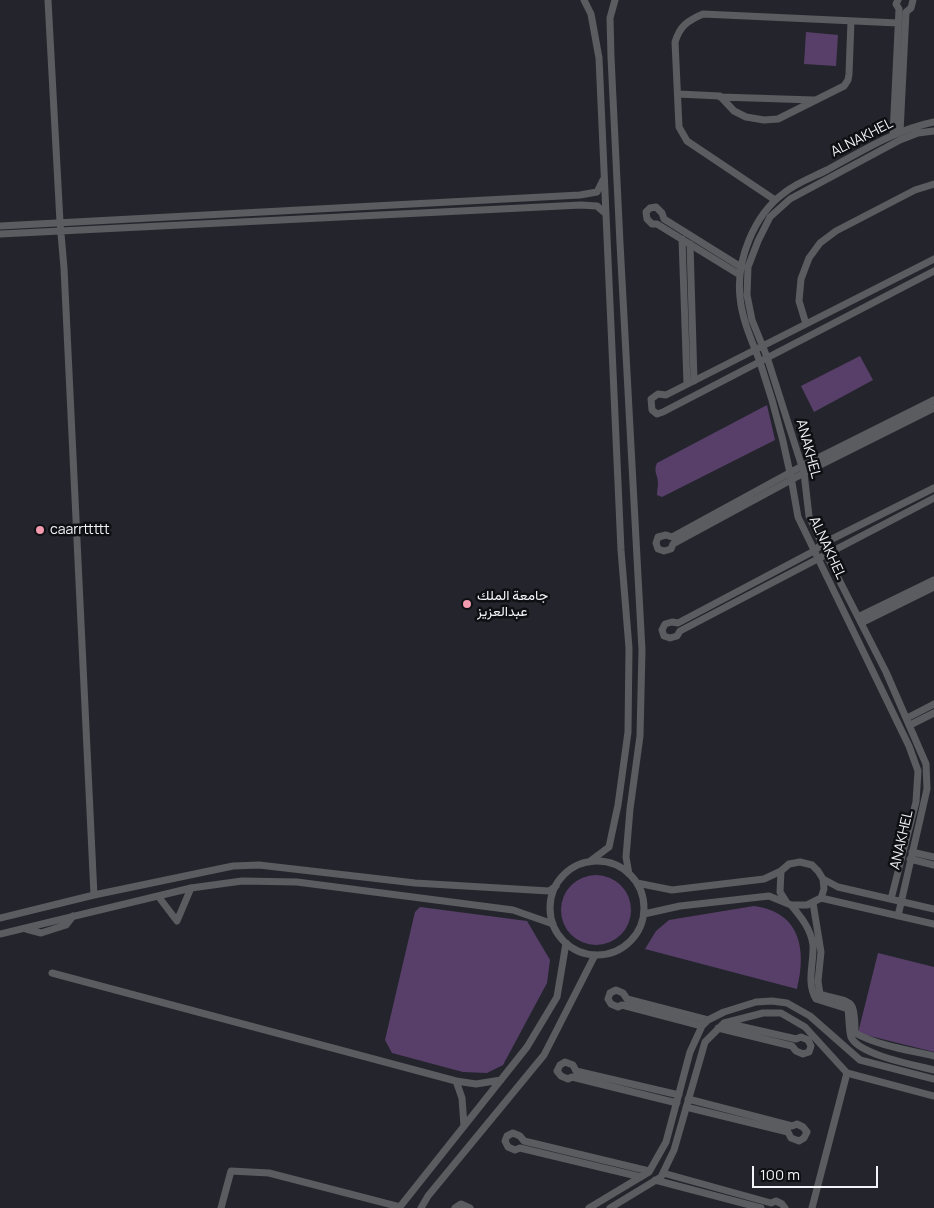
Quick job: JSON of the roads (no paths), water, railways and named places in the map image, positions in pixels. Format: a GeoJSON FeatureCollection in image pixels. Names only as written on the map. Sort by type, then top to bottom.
{"type":"FeatureCollection","features":[{"type":"Feature","properties":{"kind":"street"},"geometry":{"type":"LineString","coordinates":[[48,0],[60,222],[65,278],[94,895]]}},
{"type":"Feature","properties":{"kind":"street"},"geometry":{"type":"LineString","coordinates":[[0,918],[94,895],[234,866],[259,865],[415,883],[549,891],[570,870],[590,862],[609,847],[618,805],[628,732],[629,648],[621,550],[599,58],[591,14],[584,0]]}},
{"type":"Feature","properties":{"kind":"street"},"geometry":{"type":"LineString","coordinates":[[615,0],[610,18],[620,253],[642,650],[640,736],[630,809],[626,857],[629,874]]}},
{"type":"Feature","properties":{"kind":"street"},"geometry":{"type":"LineString","coordinates":[[897,134],[899,9],[896,4],[898,0]]}},
{"type":"Feature","properties":{"kind":"street"},"geometry":{"type":"LineString","coordinates":[[897,134],[906,12],[911,8],[913,0]]}},
{"type":"Feature","properties":{"kind":"street"},"geometry":{"type":"LineString","coordinates":[[775,200],[687,142],[679,127],[675,42],[679,29],[702,14],[898,23]]}},
{"type":"Feature","properties":{"kind":"street"},"geometry":{"type":"LineString","coordinates":[[720,96],[734,111],[746,117],[764,120],[778,119],[844,86],[848,80],[851,21]]}},
{"type":"Feature","properties":{"kind":"street"},"geometry":{"type":"LineString","coordinates":[[678,94],[817,100]]}},
{"type":"Feature","properties":{"kind":"street","name":"ALNAKHEL"},"geometry":{"type":"LineString","coordinates":[[892,899],[916,802],[918,771],[901,729],[798,517],[791,472],[759,361],[744,320],[740,296],[740,275],[749,239],[763,212],[784,192],[897,134],[915,126],[934,122]]}},
{"type":"Feature","properties":{"kind":"street","name":"ANAKHEL"},"geometry":{"type":"LineString","coordinates":[[898,916],[927,789],[926,764],[908,721],[809,516],[803,469],[768,357],[752,320],[747,295],[748,268],[758,241],[770,217],[790,199],[900,140],[918,133],[934,131]]}},
{"type":"Feature","properties":{"kind":"street"},"geometry":{"type":"LineString","coordinates":[[0,226],[580,196],[597,192],[604,178]]}},
{"type":"Feature","properties":{"kind":"street"},"geometry":{"type":"LineString","coordinates":[[806,324],[799,301],[801,279],[809,258],[820,243],[836,232],[915,190],[934,184]]}},
{"type":"Feature","properties":{"kind":"street"},"geometry":{"type":"LineString","coordinates":[[0,234],[581,205],[597,206],[606,213]]}},
{"type":"Feature","properties":{"kind":"street"},"geometry":{"type":"LineString","coordinates":[[740,275],[657,224],[652,224],[647,219],[646,212],[650,208],[656,207],[662,213],[664,219],[741,267]]}},
{"type":"Feature","properties":{"kind":"street"},"geometry":{"type":"LineString","coordinates":[[682,239],[690,382]]}},
{"type":"Feature","properties":{"kind":"street"},"geometry":{"type":"LineString","coordinates":[[690,244],[690,382]]}},
{"type":"Feature","properties":{"kind":"street"},"geometry":{"type":"LineString","coordinates":[[934,259],[666,395],[658,394],[651,399],[652,410],[657,414],[663,412],[934,271]]}},
{"type":"Feature","properties":{"kind":"street"},"geometry":{"type":"LineString","coordinates":[[934,400],[803,469],[792,480],[673,544],[671,549],[664,551],[658,549],[656,543],[658,538],[666,535],[672,537],[791,472],[803,469],[934,408]]}},
{"type":"Feature","properties":{"kind":"street"},"geometry":{"type":"LineString","coordinates":[[934,488],[822,544],[814,551],[678,624],[672,622],[665,624],[662,630],[664,636],[670,638],[677,636],[680,631],[934,498]]}},
{"type":"Feature","properties":{"kind":"street"},"geometry":{"type":"LineString","coordinates":[[860,620],[934,580]]}},
{"type":"Feature","properties":{"kind":"street"},"geometry":{"type":"LineString","coordinates":[[860,620],[934,587]]}},
{"type":"Feature","properties":{"kind":"street"},"geometry":{"type":"LineString","coordinates":[[908,721],[934,704]]}},
{"type":"Feature","properties":{"kind":"street"},"geometry":{"type":"LineString","coordinates":[[908,721],[934,713]]}},
{"type":"Feature","properties":{"kind":"street"},"geometry":{"type":"LineString","coordinates":[[911,856],[934,857]]}},
{"type":"Feature","properties":{"kind":"street"},"geometry":{"type":"LineString","coordinates":[[911,856],[934,865]]}},
{"type":"Feature","properties":{"kind":"street"},"geometry":{"type":"LineString","coordinates":[[556,886],[551,898],[550,911],[553,924],[566,943],[575,949],[595,955],[607,954],[627,944],[641,925],[644,914],[643,898],[637,883],[629,874],[610,863],[590,862]]}},
{"type":"Feature","properties":{"kind":"street"},"geometry":{"type":"LineString","coordinates":[[637,883],[672,890],[764,879],[781,871],[789,864],[800,862],[812,864],[823,879],[824,889],[821,898],[808,905],[789,904],[770,896],[680,906],[644,914]]}},
{"type":"Feature","properties":{"kind":"street"},"geometry":{"type":"LineString","coordinates":[[781,871],[780,892],[806,923],[813,944],[811,991],[816,999],[848,1009],[850,1034],[855,1044],[882,1057],[934,1070]]}},
{"type":"Feature","properties":{"kind":"street"},"geometry":{"type":"LineString","coordinates":[[823,879],[838,887],[934,909]]}},
{"type":"Feature","properties":{"kind":"street"},"geometry":{"type":"LineString","coordinates":[[0,934],[191,888],[242,881],[297,882],[513,910],[553,924]]}},
{"type":"Feature","properties":{"kind":"street"},"geometry":{"type":"LineString","coordinates":[[158,896],[177,921],[191,888]]}},
{"type":"Feature","properties":{"kind":"street"},"geometry":{"type":"LineString","coordinates":[[821,898],[934,924]]}},
{"type":"Feature","properties":{"kind":"street"},"geometry":{"type":"LineString","coordinates":[[813,903],[821,952],[818,981],[820,994],[847,1001],[853,1006],[855,1010],[855,1033],[860,1036],[876,1042],[934,1056]]}},
{"type":"Feature","properties":{"kind":"street"},"geometry":{"type":"LineString","coordinates":[[222,1208],[231,1171],[269,1173],[399,1208],[527,1046],[557,997],[566,943]]}},
{"type":"Feature","properties":{"kind":"street"},"geometry":{"type":"LineString","coordinates":[[421,1208],[428,1196],[544,1055],[595,955]]}},
{"type":"Feature","properties":{"kind":"street"},"geometry":{"type":"LineString","coordinates":[[52,973],[456,1081],[476,1084],[501,1080]]}},
{"type":"Feature","properties":{"kind":"street"},"geometry":{"type":"LineString","coordinates":[[702,1026],[622,1005],[618,1007],[611,1004],[608,999],[610,993],[616,990],[623,993],[626,999],[708,1020]]}},
{"type":"Feature","properties":{"kind":"street"},"geometry":{"type":"LineString","coordinates":[[589,1208],[649,1171],[666,1142],[690,1052],[702,1026],[708,1020],[724,1012],[756,1002],[788,1003],[810,1016],[860,1060],[934,1079]]}},
{"type":"Feature","properties":{"kind":"street"},"geometry":{"type":"LineString","coordinates":[[610,1208],[661,1177],[674,1150],[705,1042],[724,1023],[763,1013],[782,1013],[805,1027],[847,1073],[934,1096]]}},
{"type":"Feature","properties":{"kind":"street"},"geometry":{"type":"LineString","coordinates":[[718,1028],[792,1046],[796,1051],[803,1054],[809,1052],[811,1046],[808,1040],[801,1038],[796,1039],[724,1023]]}},
{"type":"Feature","properties":{"kind":"street"},"geometry":{"type":"LineString","coordinates":[[565,1062],[573,1065],[576,1071],[678,1099],[572,1077],[568,1079],[561,1076],[558,1071],[560,1065],[565,1062]]}},
{"type":"Feature","properties":{"kind":"street"},"geometry":{"type":"LineString","coordinates":[[812,1208],[847,1073]]}},
{"type":"Feature","properties":{"kind":"street"},"geometry":{"type":"LineString","coordinates":[[456,1081],[462,1098],[464,1126]]}},
{"type":"Feature","properties":{"kind":"street"},"geometry":{"type":"LineString","coordinates":[[686,1107],[788,1132],[791,1138],[799,1141],[804,1138],[807,1132],[797,1124],[792,1126],[688,1099]]}},
{"type":"Feature","properties":{"kind":"street"},"geometry":{"type":"LineString","coordinates":[[641,1177],[520,1148],[515,1150],[508,1147],[505,1141],[507,1136],[513,1133],[520,1136],[524,1141],[649,1171]]}},
{"type":"Feature","properties":{"kind":"street"},"geometry":{"type":"LineString","coordinates":[[663,1173],[771,1203],[776,1201],[785,1208]]}},
{"type":"Feature","properties":{"kind":"street"},"geometry":{"type":"LineString","coordinates":[[656,1180],[761,1208]]}},
{"type":"Feature","properties":{"kind":"street"},"geometry":{"type":"LineString","coordinates":[[455,1208],[461,1204],[470,1208]]}},
{"type":"Feature","properties":{"kind":"place","name":"caarrttttt"},"geometry":{"type":"Point","coordinates":[40,530]}},
{"type":"Feature","properties":{"kind":"place","name":"جامعة الملك عبدالعزيز"},"geometry":{"type":"Point","coordinates":[467,604]}}]}
